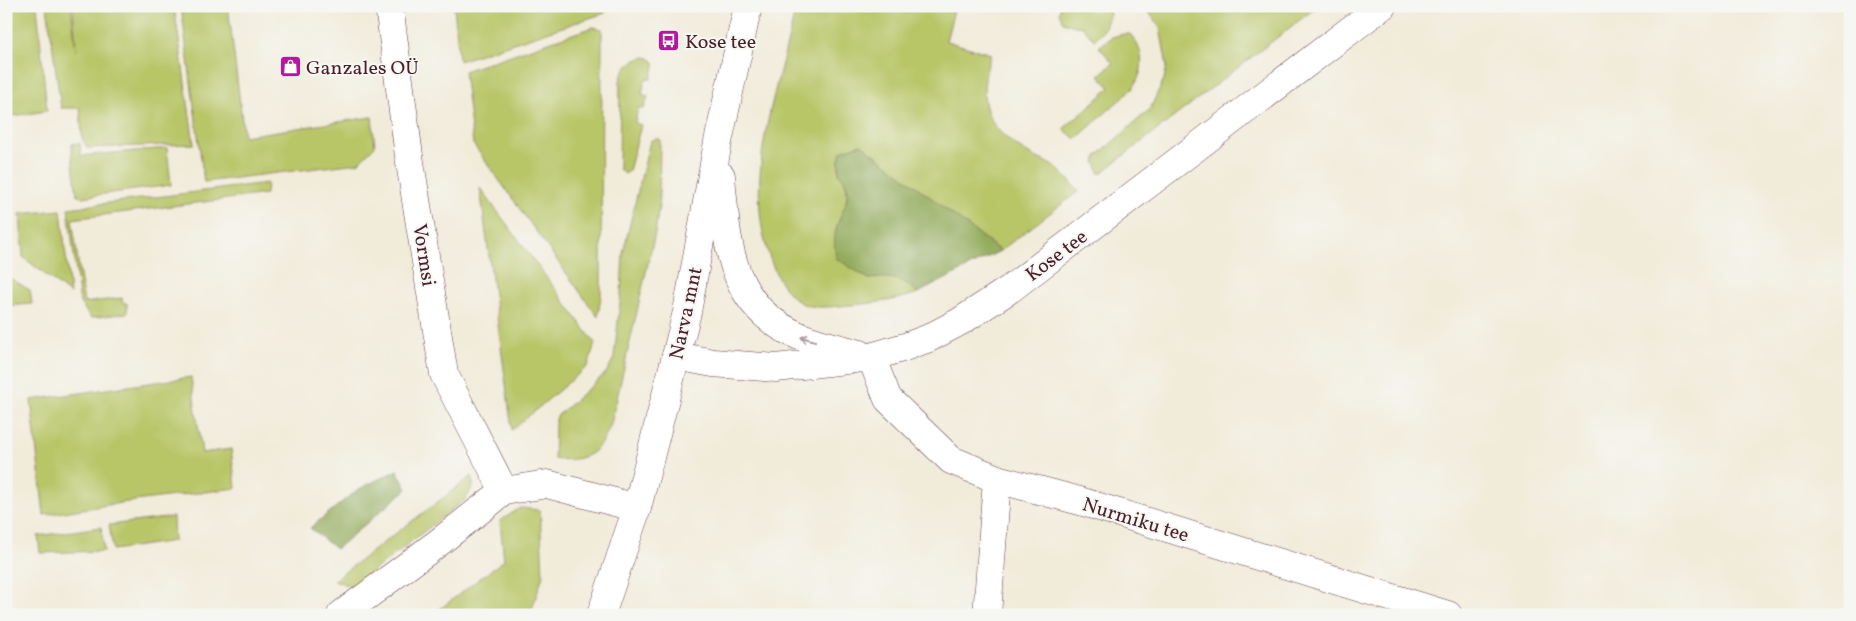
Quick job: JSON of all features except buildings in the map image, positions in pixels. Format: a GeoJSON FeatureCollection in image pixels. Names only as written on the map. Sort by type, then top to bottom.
{"type":"FeatureCollection","features":[{"type":"Feature","properties":{"kind":"main road","name":"Vormsi"},"geometry":{"type":"LineString","coordinates":[[389,6],[409,156],[444,374],[504,492]]}},
{"type":"Feature","properties":{"kind":"main road","name":"Narva mnt"},"geometry":{"type":"LineString","coordinates":[[601,615],[637,508],[687,312],[718,142],[748,6]]}},
{"type":"Feature","properties":{"kind":"main road","name":"Kose tee"},"geometry":{"type":"LineString","coordinates":[[676,356],[713,362],[776,368],[871,357],[929,338],[961,321],[1010,289],[1382,6]]}},
{"type":"Feature","properties":{"kind":"main road"},"geometry":{"type":"LineString","coordinates":[[718,142],[726,228],[730,250],[734,268],[748,296],[770,320],[799,336],[871,357]]}},
{"type":"Feature","properties":{"kind":"main road","name":"Nurmiku tee"},"geometry":{"type":"LineString","coordinates":[[871,357],[888,399],[951,460],[997,479],[1080,501],[1448,615]]}},
{"type":"Feature","properties":{"kind":"main road"},"geometry":{"type":"LineString","coordinates":[[987,615],[997,479]]}},
{"type":"Feature","properties":{"kind":"main road"},"geometry":{"type":"LineString","coordinates":[[341,615],[504,492],[547,484],[637,508]]}},
{"type":"Feature","properties":{"kind":"green space"},"geometry":{"type":"Polygon","coordinates":[[[6,6],[37,6],[47,111],[6,117],[6,6]]]}},
{"type":"Feature","properties":{"kind":"green space"},"geometry":{"type":"Polygon","coordinates":[[[47,6],[71,6],[76,51],[73,6],[174,6],[194,144],[87,148],[82,138],[80,108],[61,108],[47,6]]]}},
{"type":"Feature","properties":{"kind":"green space"},"geometry":{"type":"Polygon","coordinates":[[[181,6],[228,6],[244,136],[372,117],[375,146],[358,163],[204,182],[181,6]]]}},
{"type":"Feature","properties":{"kind":"green space"},"geometry":{"type":"Polygon","coordinates":[[[454,6],[606,6],[605,13],[459,61],[454,6]]]}},
{"type":"Feature","properties":{"kind":"green space"},"geometry":{"type":"Polygon","coordinates":[[[796,6],[955,6],[946,41],[991,54],[984,87],[988,114],[995,125],[1004,136],[1017,146],[1059,170],[1079,191],[1000,251],[861,144],[842,151],[839,160],[839,174],[845,180],[847,194],[845,208],[837,226],[836,258],[869,279],[896,279],[907,284],[918,293],[884,301],[839,306],[819,307],[807,305],[796,300],[784,286],[772,264],[763,232],[759,200],[765,135],[796,6]]]}},
{"type":"Feature","properties":{"kind":"green space"},"geometry":{"type":"Polygon","coordinates":[[[1061,6],[1101,6],[1110,13],[1104,30],[1094,40],[1081,25],[1078,27],[1063,22],[1059,12],[1061,6]]]}},
{"type":"Feature","properties":{"kind":"green space"},"geometry":{"type":"Polygon","coordinates":[[[1142,6],[1318,6],[1100,174],[1095,161],[1098,155],[1150,109],[1164,79],[1167,66],[1160,28],[1142,6]]]}},
{"type":"Feature","properties":{"kind":"green space"},"geometry":{"type":"Polygon","coordinates":[[[593,27],[602,29],[601,295],[598,317],[473,144],[464,71],[593,27]]]}},
{"type":"Feature","properties":{"kind":"green space"},"geometry":{"type":"Polygon","coordinates":[[[1130,34],[1141,54],[1141,68],[1136,82],[1132,89],[1076,139],[1063,129],[1110,88],[1099,75],[1113,63],[1099,47],[1112,37],[1130,34]]]}},
{"type":"Feature","properties":{"kind":"green space"},"geometry":{"type":"Polygon","coordinates":[[[644,57],[650,58],[655,64],[651,79],[645,79],[642,94],[648,96],[644,109],[638,108],[635,123],[641,125],[629,171],[625,174],[619,169],[620,81],[628,65],[644,57]]]}},
{"type":"Feature","properties":{"kind":"green space"},"geometry":{"type":"Polygon","coordinates":[[[660,139],[659,206],[655,233],[611,424],[602,443],[590,454],[575,459],[554,459],[557,416],[606,373],[614,358],[621,294],[623,253],[650,141],[660,139]]]}},
{"type":"Feature","properties":{"kind":"green space"},"geometry":{"type":"Polygon","coordinates":[[[80,143],[81,156],[167,148],[171,185],[82,197],[77,195],[72,144],[80,143]]]}},
{"type":"Feature","properties":{"kind":"green space"},"geometry":{"type":"Polygon","coordinates":[[[861,144],[1000,251],[918,293],[907,284],[896,279],[869,279],[836,258],[836,230],[848,193],[844,180],[839,174],[839,160],[841,151],[861,144]]]}},
{"type":"Feature","properties":{"kind":"green space"},"geometry":{"type":"Polygon","coordinates":[[[267,183],[266,194],[72,219],[84,303],[122,298],[123,303],[127,303],[127,313],[91,318],[80,303],[68,208],[267,183]]]}},
{"type":"Feature","properties":{"kind":"green space"},"geometry":{"type":"Polygon","coordinates":[[[480,188],[595,343],[588,366],[512,430],[480,188]]]}},
{"type":"Feature","properties":{"kind":"green space"},"geometry":{"type":"Polygon","coordinates":[[[61,210],[70,294],[23,257],[20,214],[61,210]]]}},
{"type":"Feature","properties":{"kind":"green space"},"geometry":{"type":"Polygon","coordinates":[[[6,276],[30,290],[32,304],[6,306],[6,276]]]}},
{"type":"Feature","properties":{"kind":"green space"},"geometry":{"type":"Polygon","coordinates":[[[191,377],[202,453],[231,449],[236,488],[44,515],[31,400],[191,377]]]}},
{"type":"Feature","properties":{"kind":"green space"},"geometry":{"type":"Polygon","coordinates":[[[397,470],[407,489],[336,549],[310,528],[357,490],[397,470]]]}},
{"type":"Feature","properties":{"kind":"green space"},"geometry":{"type":"Polygon","coordinates":[[[472,476],[473,486],[466,499],[352,587],[334,580],[472,476]]]}},
{"type":"Feature","properties":{"kind":"green space"},"geometry":{"type":"Polygon","coordinates":[[[520,508],[540,510],[543,575],[530,615],[432,615],[504,560],[500,521],[520,508]]]}},
{"type":"Feature","properties":{"kind":"green space"},"geometry":{"type":"Polygon","coordinates":[[[173,517],[174,541],[113,550],[109,525],[173,517]]]}},
{"type":"Feature","properties":{"kind":"green space"},"geometry":{"type":"Polygon","coordinates":[[[101,527],[104,551],[40,553],[38,536],[101,527]]]}},
{"type":"Feature","properties":{"kind":"place","name":"Kose tee"},"geometry":{"type":"Point","coordinates":[669,41]}},
{"type":"Feature","properties":{"kind":"place","name":"Ganzales OÜ"},"geometry":{"type":"Point","coordinates":[290,67]}}]}
